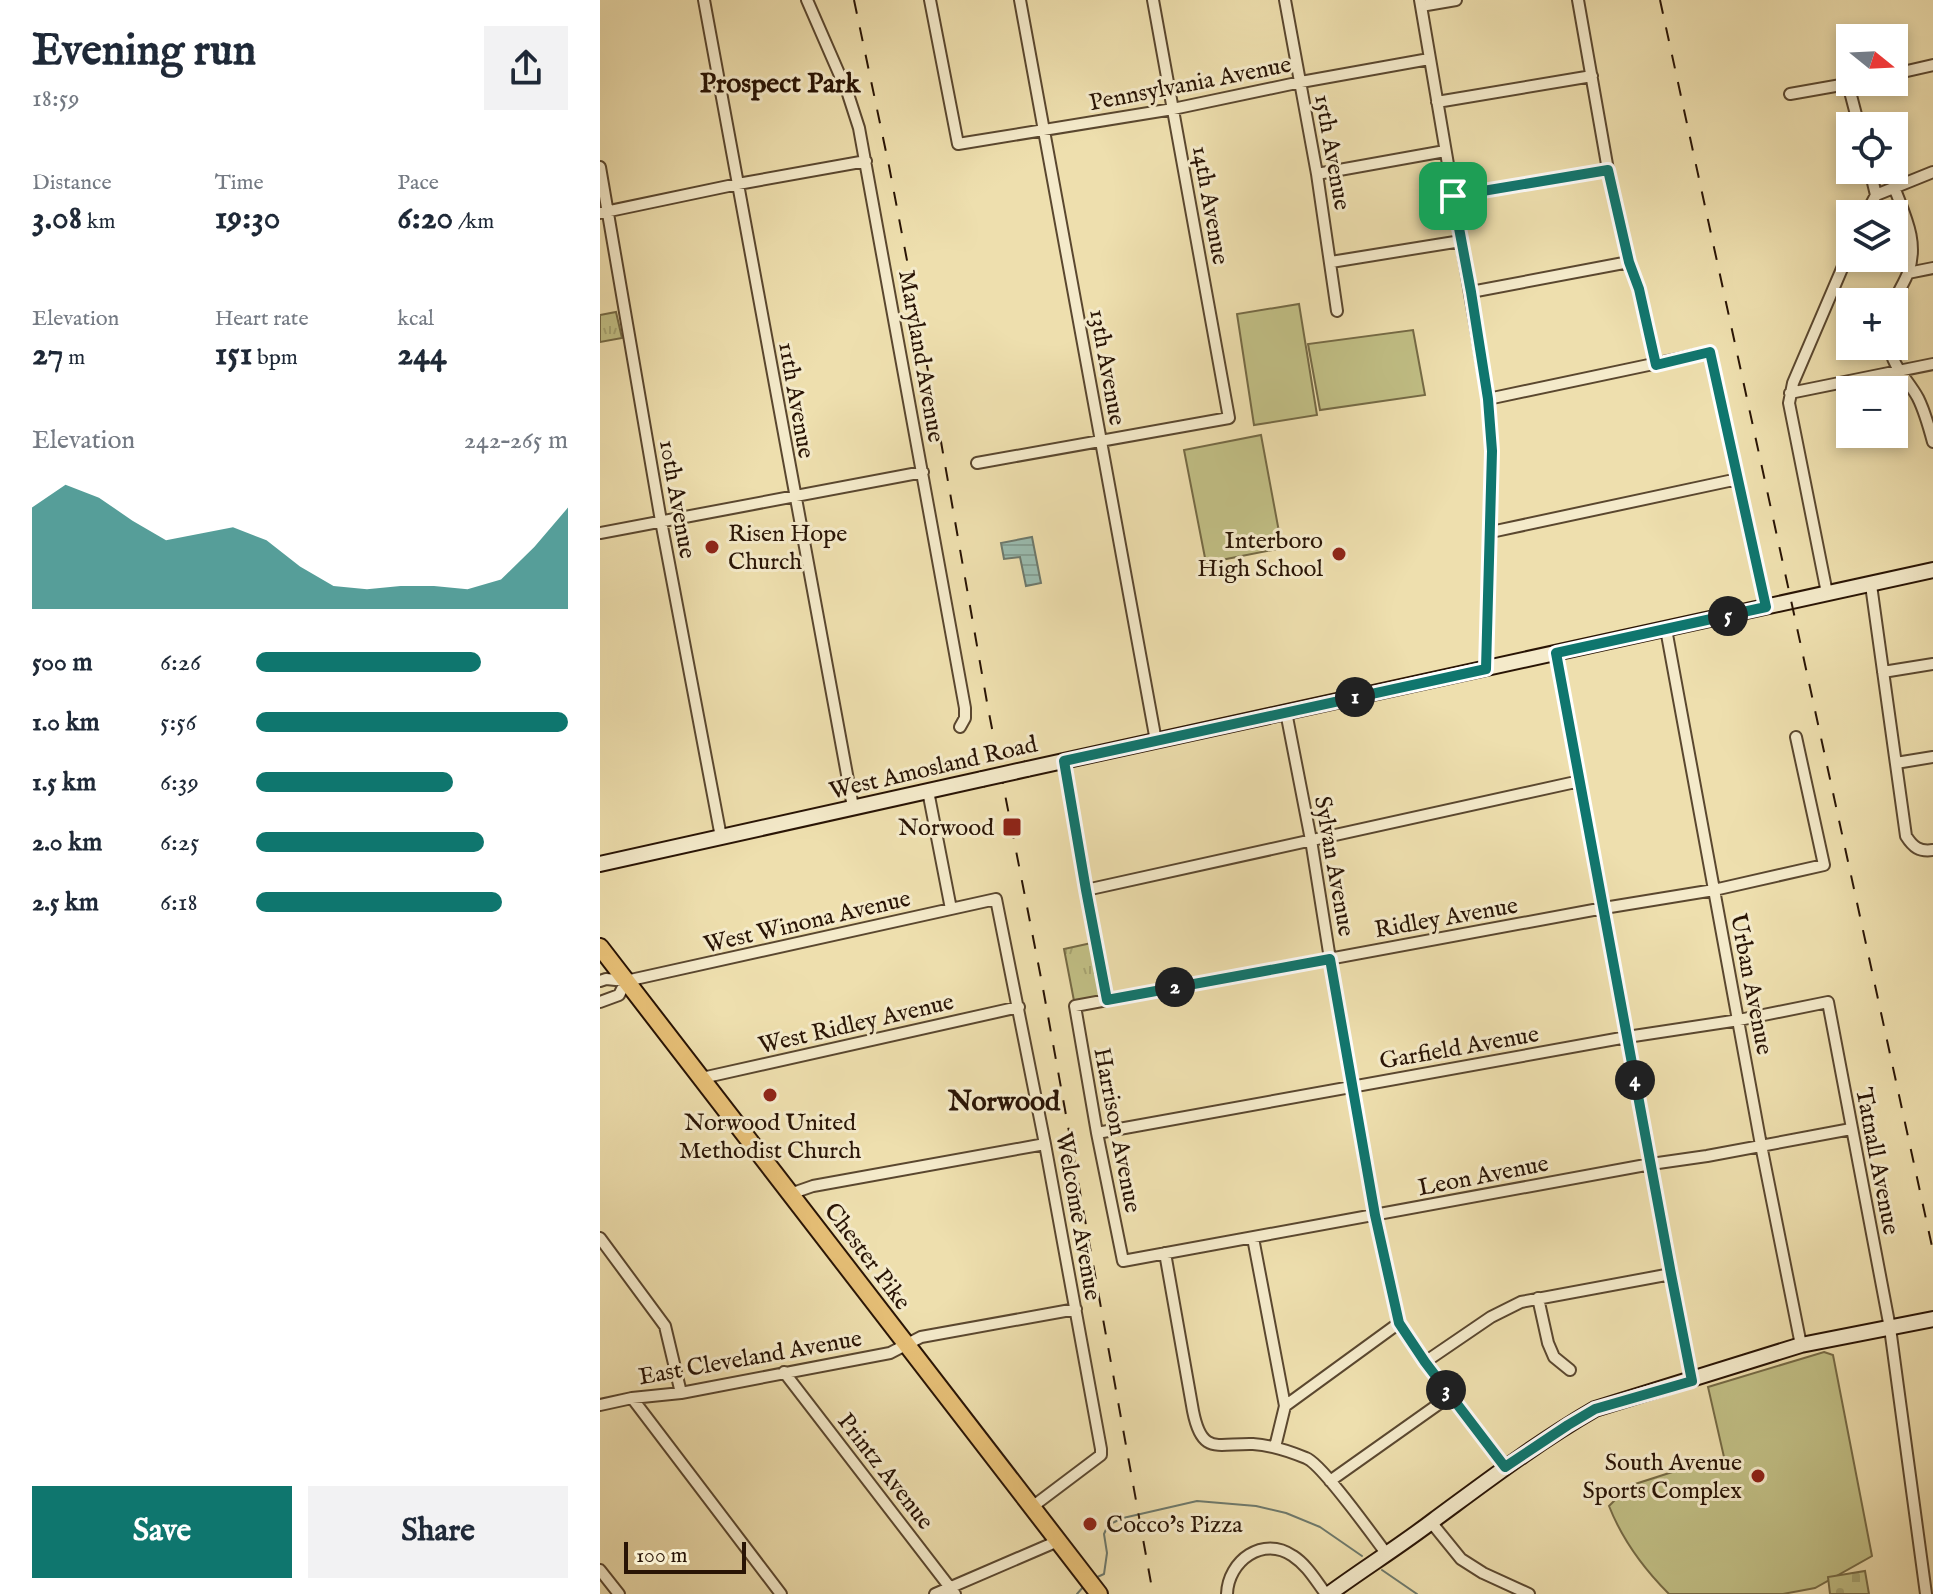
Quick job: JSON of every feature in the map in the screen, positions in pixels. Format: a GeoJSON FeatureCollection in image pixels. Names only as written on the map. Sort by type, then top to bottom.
{"type":"FeatureCollection","features":[{"type":"Feature","properties":{"kind":"main road","name":"Chester Pike"},"geometry":{"type":"LineString","coordinates":[[600,947],[1094,1588]]}},
{"type":"Feature","properties":{"kind":"street","name":"11th Avenue"},"geometry":{"type":"LineString","coordinates":[[704,0],[853,807]]}},
{"type":"Feature","properties":{"kind":"street","name":"Maryland Avenue"},"geometry":{"type":"LineString","coordinates":[[807,0],[848,94],[866,161],[965,708],[965,718],[960,727]]}},
{"type":"Feature","properties":{"kind":"street","name":"Pennsylvania Avenue"},"geometry":{"type":"LineString","coordinates":[[930,0],[958,144],[1173,109],[1429,59]]}},
{"type":"Feature","properties":{"kind":"street","name":"13th Avenue"},"geometry":{"type":"LineString","coordinates":[[1020,0],[1156,741]]}},
{"type":"Feature","properties":{"kind":"street","name":"14th Avenue"},"geometry":{"type":"LineString","coordinates":[[1101,441],[1229,418],[1153,0]]}},
{"type":"Feature","properties":{"kind":"street","name":"15th Avenue"},"geometry":{"type":"LineString","coordinates":[[1285,0],[1317,174],[1337,311]]}},
{"type":"Feature","properties":{"kind":"street"},"geometry":{"type":"LineString","coordinates":[[1456,0],[1420,3],[1488,399],[1492,451],[1486,669]]}},
{"type":"Feature","properties":{"kind":"street"},"geometry":{"type":"LineString","coordinates":[[1578,0],[1608,170],[1656,365]]}},
{"type":"Feature","properties":{"kind":"street"},"geometry":{"type":"LineString","coordinates":[[1908,71],[1933,65]]}},
{"type":"Feature","properties":{"kind":"street"},"geometry":{"type":"LineString","coordinates":[[1437,102],[1592,76]]}},
{"type":"Feature","properties":{"kind":"street"},"geometry":{"type":"LineString","coordinates":[[1790,94],[1836,86]]}},
{"type":"Feature","properties":{"kind":"street"},"geometry":{"type":"LineString","coordinates":[[1317,174],[1445,151]]}},
{"type":"Feature","properties":{"kind":"street"},"geometry":{"type":"LineString","coordinates":[[604,212],[866,161]]}},
{"type":"Feature","properties":{"kind":"street","name":"10th Avenue"},"geometry":{"type":"LineString","coordinates":[[600,167],[604,212],[721,837]]}},
{"type":"Feature","properties":{"kind":"street"},"geometry":{"type":"LineString","coordinates":[[1453,196],[1608,170]]}},
{"type":"Feature","properties":{"kind":"street"},"geometry":{"type":"LineString","coordinates":[[1873,200],[1876,195],[1933,172]]}},
{"type":"Feature","properties":{"kind":"street"},"geometry":{"type":"LineString","coordinates":[[1873,184],[1876,195]]}},
{"type":"Feature","properties":{"kind":"street"},"geometry":{"type":"LineString","coordinates":[[1894,187],[1913,240],[1908,273],[1901,288]]}},
{"type":"Feature","properties":{"kind":"street"},"geometry":{"type":"LineString","coordinates":[[1331,262],[1461,241]]}},
{"type":"Feature","properties":{"kind":"street"},"geometry":{"type":"LineString","coordinates":[[1471,292],[1629,262]]}},
{"type":"Feature","properties":{"kind":"street"},"geometry":{"type":"LineString","coordinates":[[1908,273],[1933,268]]}},
{"type":"Feature","properties":{"kind":"street"},"geometry":{"type":"LineString","coordinates":[[1827,593],[1790,412],[1790,393],[1841,272]]}},
{"type":"Feature","properties":{"kind":"street"},"geometry":{"type":"LineString","coordinates":[[1488,399],[1710,352],[1766,607]]}},
{"type":"Feature","properties":{"kind":"street"},"geometry":{"type":"LineString","coordinates":[[1894,360],[1919,399],[1933,442]]}},
{"type":"Feature","properties":{"kind":"street"},"geometry":{"type":"LineString","coordinates":[[1790,393],[1933,364]]}},
{"type":"Feature","properties":{"kind":"street"},"geometry":{"type":"LineString","coordinates":[[977,463],[1101,441]]}},
{"type":"Feature","properties":{"kind":"street"},"geometry":{"type":"LineString","coordinates":[[600,533],[923,472]]}},
{"type":"Feature","properties":{"kind":"street"},"geometry":{"type":"LineString","coordinates":[[1491,532],[1738,479]]}},
{"type":"Feature","properties":{"kind":"street","name":"West Amosland Road"},"geometry":{"type":"LineString","coordinates":[[600,864],[1933,570]]}},
{"type":"Feature","properties":{"kind":"street"},"geometry":{"type":"LineString","coordinates":[[1871,585],[1906,836],[1913,848],[1929,851]]}},
{"type":"Feature","properties":{"kind":"street","name":"Urban Avenue"},"geometry":{"type":"LineString","coordinates":[[1666,629],[1801,1345]]}},
{"type":"Feature","properties":{"kind":"street"},"geometry":{"type":"LineString","coordinates":[[1556,653],[1692,1381]]}},
{"type":"Feature","properties":{"kind":"street"},"geometry":{"type":"LineString","coordinates":[[1883,672],[1933,664]]}},
{"type":"Feature","properties":{"kind":"street","name":"Sylvan Avenue"},"geometry":{"type":"LineString","coordinates":[[1286,712],[1375,1215],[1399,1323],[1505,1467]]}},
{"type":"Feature","properties":{"kind":"street","name":"Ridley Avenue"},"geometry":{"type":"LineString","coordinates":[[1075,1006],[1714,890],[1824,865],[1796,737]]}},
{"type":"Feature","properties":{"kind":"street"},"geometry":{"type":"LineString","coordinates":[[1896,763],[1933,757]]}},
{"type":"Feature","properties":{"kind":"street"},"geometry":{"type":"LineString","coordinates":[[1064,761],[1107,1000]]}},
{"type":"Feature","properties":{"kind":"street"},"geometry":{"type":"LineString","coordinates":[[1086,890],[1580,781]]}},
{"type":"Feature","properties":{"kind":"street"},"geometry":{"type":"LineString","coordinates":[[928,791],[951,909]]}},
{"type":"Feature","properties":{"kind":"street","name":"West Winona Avenue"},"geometry":{"type":"LineString","coordinates":[[626,981],[996,899]]}},
{"type":"Feature","properties":{"kind":"street","name":"Welcome Avenue"},"geometry":{"type":"LineString","coordinates":[[996,899],[1101,1449],[1101,1455],[1032,1507]]}},
{"type":"Feature","properties":{"kind":"street"},"geometry":{"type":"LineString","coordinates":[[600,981],[626,981],[619,995],[600,1002]]}},
{"type":"Feature","properties":{"kind":"street","name":"Garfield Avenue"},"geometry":{"type":"LineString","coordinates":[[1097,1133],[1828,1002]]}},
{"type":"Feature","properties":{"kind":"street","name":"Tatnall Avenue"},"geometry":{"type":"LineString","coordinates":[[1828,1002],[1890,1328],[1926,1594]]}},
{"type":"Feature","properties":{"kind":"street","name":"Harrison Avenue"},"geometry":{"type":"LineString","coordinates":[[1075,1006],[1123,1261]]}},
{"type":"Feature","properties":{"kind":"street","name":"West Ridley Avenue"},"geometry":{"type":"LineString","coordinates":[[702,1078],[1019,1007]]}},
{"type":"Feature","properties":{"kind":"street","name":"Leon Avenue"},"geometry":{"type":"LineString","coordinates":[[1123,1261],[1851,1129]]}},
{"type":"Feature","properties":{"kind":"street"},"geometry":{"type":"LineString","coordinates":[[790,1194],[813,1186],[1045,1144]]}},
{"type":"Feature","properties":{"kind":"street"},"geometry":{"type":"LineString","coordinates":[[600,1238],[604,1250],[665,1326],[681,1393]]}},
{"type":"Feature","properties":{"kind":"street"},"geometry":{"type":"LineString","coordinates":[[1253,1238],[1285,1406],[1275,1447]]}},
{"type":"Feature","properties":{"kind":"street"},"geometry":{"type":"LineString","coordinates":[[1165,1253],[1199,1432],[1207,1441],[1221,1446],[1254,1444],[1275,1447],[1312,1460],[1386,1553]]}},
{"type":"Feature","properties":{"kind":"street"},"geometry":{"type":"LineString","coordinates":[[1425,1362],[1505,1309],[1521,1302],[1671,1274]]}},
{"type":"Feature","properties":{"kind":"street"},"geometry":{"type":"LineString","coordinates":[[1538,1298],[1554,1357],[1570,1370]]}},
{"type":"Feature","properties":{"kind":"street","name":"East Cleveland Avenue"},"geometry":{"type":"LineString","coordinates":[[600,1405],[681,1393],[890,1353],[921,1337],[1076,1309]]}},
{"type":"Feature","properties":{"kind":"street"},"geometry":{"type":"LineString","coordinates":[[1227,1594],[1233,1569],[1253,1551],[1267,1548],[1278,1549],[1295,1557],[1328,1594],[1505,1467],[1595,1409],[1801,1345],[1933,1319]]}},
{"type":"Feature","properties":{"kind":"street"},"geometry":{"type":"LineString","coordinates":[[1285,1406],[1399,1323]]}},
{"type":"Feature","properties":{"kind":"street","name":"Printz Avenue"},"geometry":{"type":"LineString","coordinates":[[784,1372],[953,1591]]}},
{"type":"Feature","properties":{"kind":"street"},"geometry":{"type":"LineString","coordinates":[[1330,1481],[1450,1396]]}},
{"type":"Feature","properties":{"kind":"street"},"geometry":{"type":"LineString","coordinates":[[632,1398],[781,1594]]}},
{"type":"Feature","properties":{"kind":"street"},"geometry":{"type":"LineString","coordinates":[[1431,1522],[1461,1559],[1529,1594]]}},
{"type":"Feature","properties":{"kind":"street"},"geometry":{"type":"LineString","coordinates":[[935,1594],[953,1591],[1058,1541]]}},
{"type":"Feature","properties":{"kind":"street"},"geometry":{"type":"LineString","coordinates":[[600,1570],[619,1594]]}},
{"type":"Feature","properties":{"kind":"green space"},"geometry":{"type":"Polygon","coordinates":[[[1299,304],[1317,415],[1254,425],[1237,314],[1299,304]]]}},
{"type":"Feature","properties":{"kind":"green space"},"geometry":{"type":"Polygon","coordinates":[[[616,312],[622,338],[600,342],[600,315],[616,312]]]}},
{"type":"Feature","properties":{"kind":"green space"},"geometry":{"type":"Polygon","coordinates":[[[1413,330],[1425,395],[1320,410],[1308,344],[1413,330]]]}},
{"type":"Feature","properties":{"kind":"green space"},"geometry":{"type":"Polygon","coordinates":[[[1261,435],[1282,548],[1206,563],[1184,450],[1261,435]]]}},
{"type":"Feature","properties":{"kind":"green space"},"geometry":{"type":"Polygon","coordinates":[[[1096,942],[1107,1000],[1075,1006],[1064,949],[1096,942]]]}},
{"type":"Feature","properties":{"kind":"green space","name":"South Avenue Sports Complex"},"geometry":{"type":"Polygon","coordinates":[[[1824,1352],[1833,1355],[1872,1556],[1815,1588],[1783,1594],[1669,1594],[1634,1553],[1609,1506],[1629,1486],[1724,1457],[1708,1387],[1824,1352]]]}},
{"type":"Feature","properties":{"kind":"green space"},"geometry":{"type":"Polygon","coordinates":[[[1865,1571],[1869,1594],[1830,1594],[1828,1577],[1865,1571]]]}},
{"type":"Feature","properties":{"kind":"water"},"geometry":{"type":"Polygon","coordinates":[[[1032,537],[1041,583],[1026,586],[1020,557],[1004,559],[1001,543],[1032,537]]]}},
{"type":"Feature","properties":{"kind":"waterway"},"geometry":{"type":"LineString","coordinates":[[1095,1578],[1104,1574],[1107,1553],[1104,1534],[1108,1525],[1123,1518],[1197,1501],[1256,1506],[1286,1513],[1320,1527],[1362,1556]]}},
{"type":"Feature","properties":{"kind":"waterway"},"geometry":{"type":"LineString","coordinates":[[1382,1570],[1417,1594]]}},
{"type":"Feature","properties":{"kind":"waterway"},"geometry":{"type":"LineString","coordinates":[[1077,1594],[1084,1586]]}},
{"type":"Feature","properties":{"kind":"railway"},"geometry":{"type":"LineString","coordinates":[[854,0],[934,402],[1153,1594]]}},
{"type":"Feature","properties":{"kind":"railway"},"geometry":{"type":"LineString","coordinates":[[1660,0],[1933,1251]]}},
{"type":"Feature","properties":{"kind":"place","name":"Risen Hope Church"},"geometry":{"type":"Point","coordinates":[712,547]}},
{"type":"Feature","properties":{"kind":"place","name":"Interboro High School"},"geometry":{"type":"Point","coordinates":[1339,554]}},
{"type":"Feature","properties":{"kind":"place","name":"Norwood"},"geometry":{"type":"Point","coordinates":[1012,827]}},
{"type":"Feature","properties":{"kind":"place","name":"Norwood United Methodist Church"},"geometry":{"type":"Point","coordinates":[770,1095]}},
{"type":"Feature","properties":{"kind":"place","name":"South Avenue Sports Complex"},"geometry":{"type":"Point","coordinates":[1758,1476]}},
{"type":"Feature","properties":{"kind":"place","name":"Cocco's Pizza"},"geometry":{"type":"Point","coordinates":[1090,1524]}},
{"type":"Feature","properties":{"kind":"district","name":"Prospect Park"},"geometry":{"type":"Point","coordinates":[780,82]}},
{"type":"Feature","properties":{"kind":"district","name":"Norwood"},"geometry":{"type":"Point","coordinates":[1004,1100]}},
{"type":"Feature","properties":{"kind":"route"},"geometry":{"type":"LineString","coordinates":[[1608,170],[1656,365],[1710,352],[1766,607],[1556,653],[1692,1381],[1595,1409],[1505,1467],[1399,1323],[1375,1215],[1330,959],[1107,1000],[1064,761],[1486,669],[1492,451],[1488,399],[1453,196],[1608,170]]}}]}
